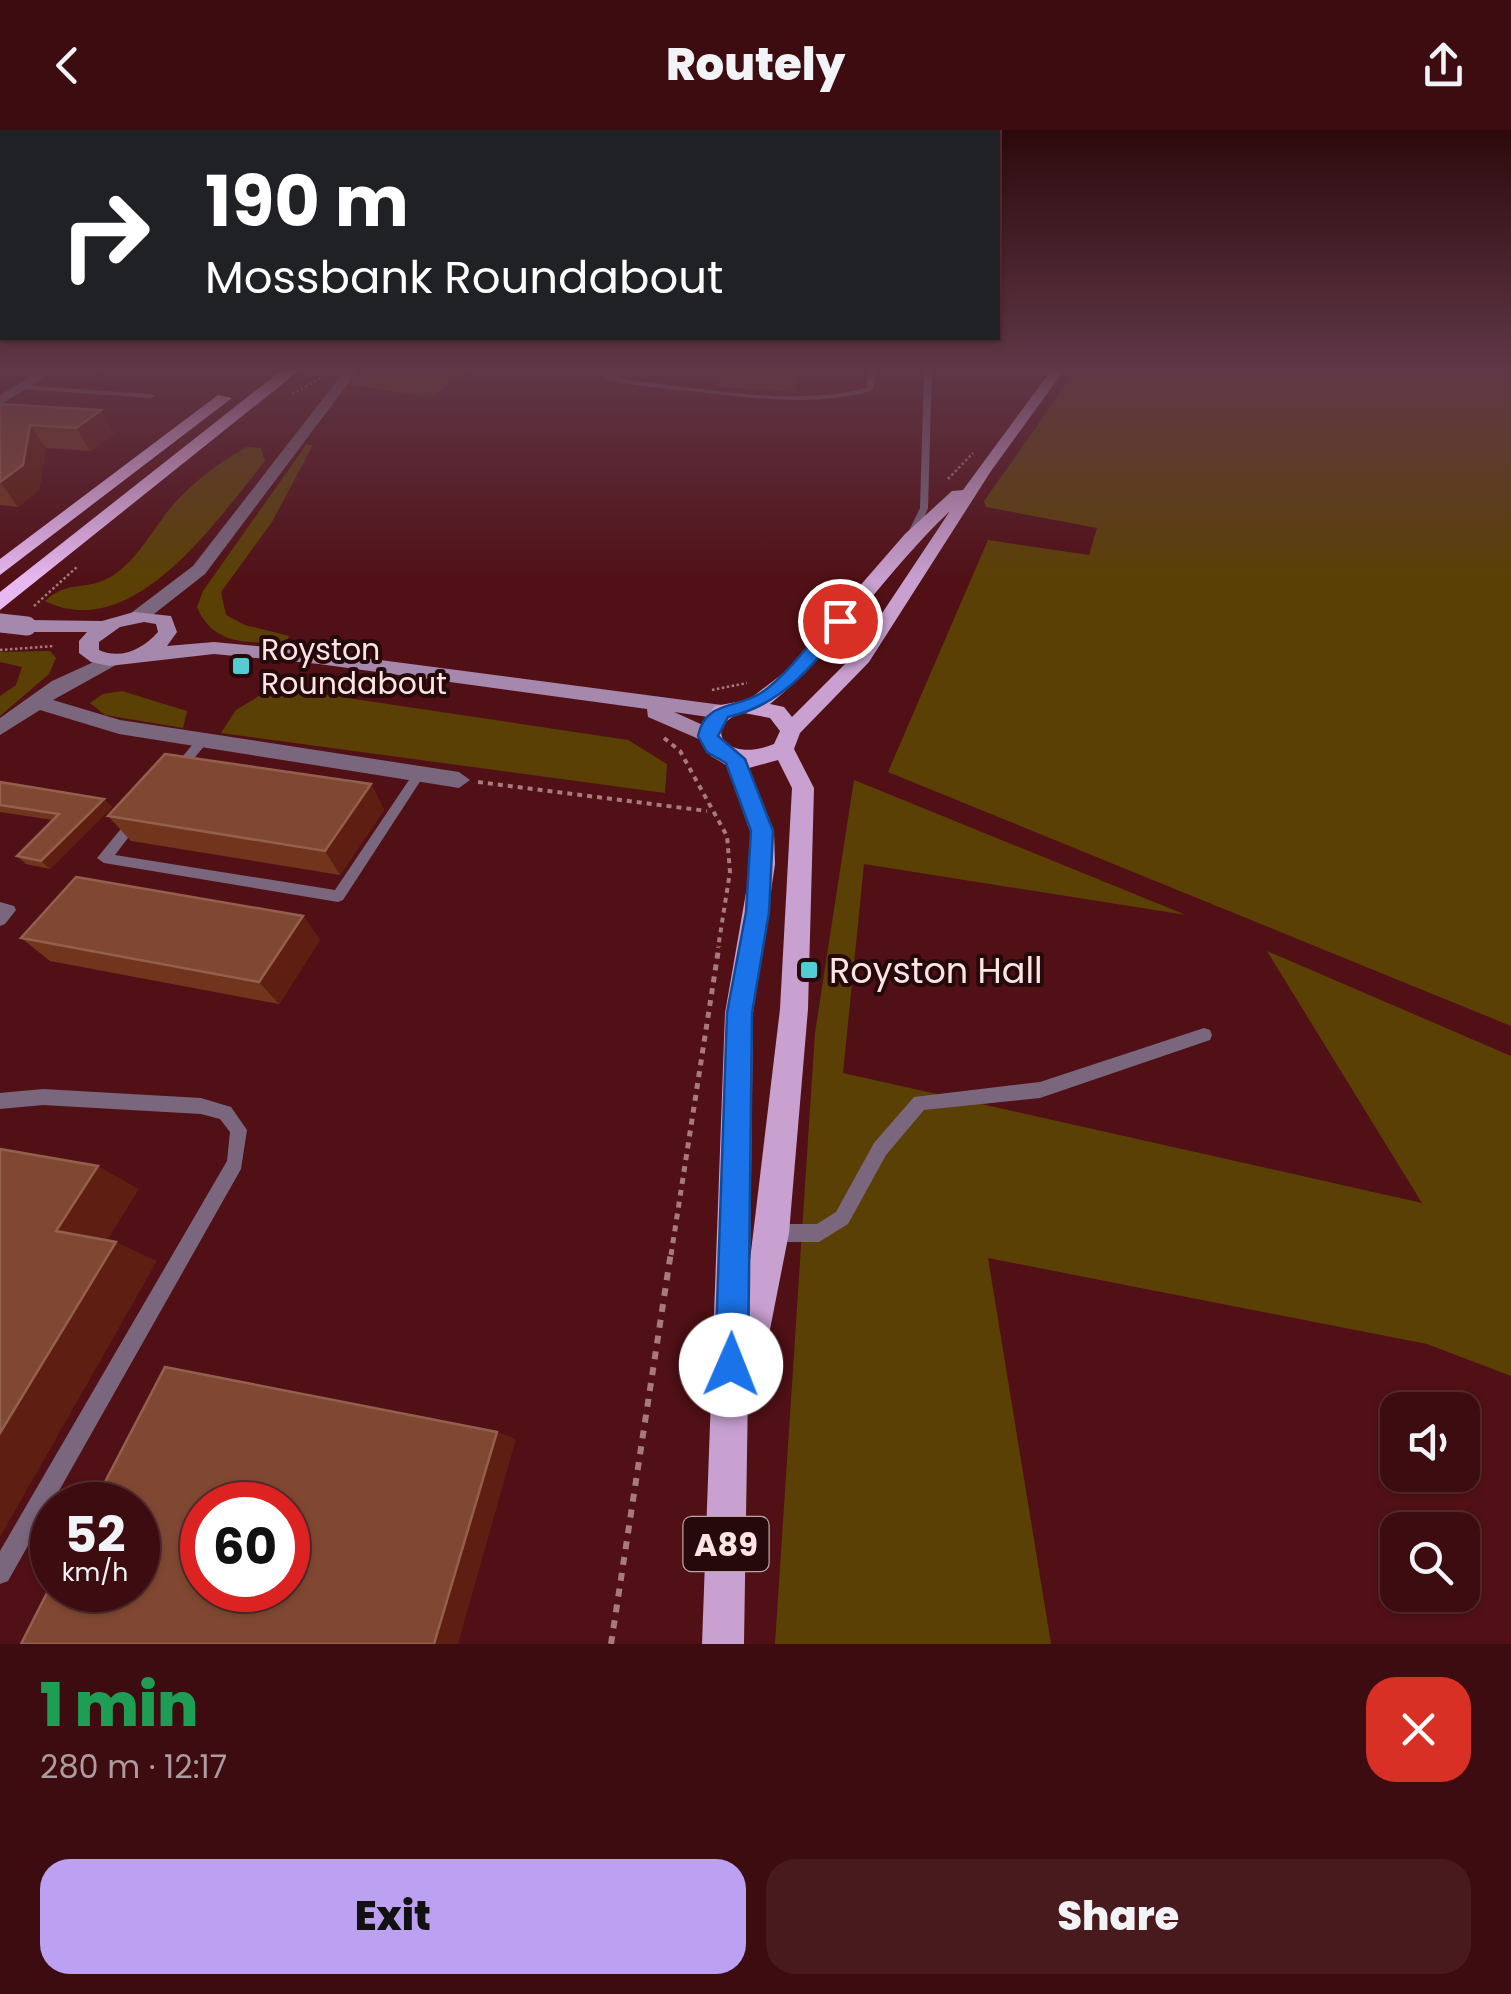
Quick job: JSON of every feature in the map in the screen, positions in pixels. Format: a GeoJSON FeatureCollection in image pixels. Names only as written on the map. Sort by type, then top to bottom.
{"type":"FeatureCollection","features":[{"type":"Feature","properties":{"kind":"highway"},"geometry":{"type":"LineString","coordinates":[[0,570],[170,440]]}},
{"type":"Feature","properties":{"kind":"highway"},"geometry":{"type":"LineString","coordinates":[[0,602],[204,440]]}},
{"type":"Feature","properties":{"kind":"main road"},"geometry":{"type":"LineString","coordinates":[[735,759],[761,759],[787,739],[862,658],[1007,440]]}},
{"type":"Feature","properties":{"kind":"main road"},"geometry":{"type":"LineString","coordinates":[[708,736],[711,722],[722,712],[755,705],[792,676],[911,538],[984,470]]}},
{"type":"Feature","properties":{"kind":"main road"},"geometry":{"type":"LineString","coordinates":[[755,705],[778,712],[787,739]]}},
{"type":"Feature","properties":{"kind":"main road","name":"A89"},"geometry":{"type":"LineString","coordinates":[[708,736],[714,748],[735,759],[762,831],[763,864],[739,1013],[723,1644]]}},
{"type":"Feature","properties":{"kind":"main road","name":"A89"},"geometry":{"type":"LineString","coordinates":[[730,1444],[772,1234],[794,1008],[803,788],[787,739]]}},
{"type":"Feature","properties":{"kind":"street"},"geometry":{"type":"LineString","coordinates":[[0,623],[106,627],[138,616],[182,586],[260,495],[301,440]]}},
{"type":"Feature","properties":{"kind":"street"},"geometry":{"type":"LineString","coordinates":[[143,654],[166,626],[182,586]]}},
{"type":"Feature","properties":{"kind":"street"},"geometry":{"type":"LineString","coordinates":[[138,616],[214,648]]}},
{"type":"Feature","properties":{"kind":"street"},"geometry":{"type":"LineString","coordinates":[[0,728],[59,686],[96,652],[106,627]]}},
{"type":"Feature","properties":{"kind":"street"},"geometry":{"type":"LineString","coordinates":[[56,628],[96,652],[143,654],[214,648],[320,658],[722,712]]}},
{"type":"Feature","properties":{"kind":"street"},"geometry":{"type":"LineString","coordinates":[[38,702],[119,727],[459,780]]}},
{"type":"Feature","properties":{"kind":"street"},"geometry":{"type":"LineString","coordinates":[[637,703],[708,736]]}},
{"type":"Feature","properties":{"kind":"lane"},"geometry":{"type":"LineString","coordinates":[[911,538],[924,508],[927,440]]}},
{"type":"Feature","properties":{"kind":"lane"},"geometry":{"type":"LineString","coordinates":[[165,785],[202,741]]}},
{"type":"Feature","properties":{"kind":"lane"},"geometry":{"type":"LineString","coordinates":[[141,814],[104,858],[338,896],[419,774]]}},
{"type":"Feature","properties":{"kind":"lane"},"geometry":{"type":"LineString","coordinates":[[0,908],[9,910],[0,920]]}},
{"type":"Feature","properties":{"kind":"lane"},"geometry":{"type":"LineString","coordinates":[[772,1234],[819,1233],[842,1218],[880,1149],[920,1103],[1040,1090],[1204,1035]]}},
{"type":"Feature","properties":{"kind":"lane"},"geometry":{"type":"LineString","coordinates":[[0,1100],[43,1097],[201,1106],[225,1113],[239,1130],[234,1163],[0,1573]]}},
{"type":"Feature","properties":{"kind":"path"},"geometry":{"type":"LineString","coordinates":[[926,490],[953,475],[978,448]]}},
{"type":"Feature","properties":{"kind":"path"},"geometry":{"type":"LineString","coordinates":[[708,691],[753,682]]}},
{"type":"Feature","properties":{"kind":"path"},"geometry":{"type":"LineString","coordinates":[[611,1644],[730,872],[726,836],[709,811],[680,751],[658,733]]}},
{"type":"Feature","properties":{"kind":"path"},"geometry":{"type":"LineString","coordinates":[[459,780],[709,811]]}},
{"type":"Feature","properties":{"kind":"shaded area"},"geometry":{"type":"Polygon","coordinates":[[[1027,440],[1511,440],[1511,1026],[888,772],[988,540],[1089,555],[1097,528],[986,507],[984,501],[1027,440]]]}},
{"type":"Feature","properties":{"kind":"shaded area"},"geometry":{"type":"Polygon","coordinates":[[[306,445],[313,445],[272,522],[221,592],[226,615],[245,625],[289,636],[287,642],[246,642],[222,635],[212,629],[197,607],[203,591],[306,445]]]}},
{"type":"Feature","properties":{"kind":"shaded area"},"geometry":{"type":"Polygon","coordinates":[[[247,447],[261,448],[265,461],[171,569],[141,591],[110,606],[78,610],[45,601],[62,590],[114,575],[135,555],[181,496],[247,447]]]}},
{"type":"Feature","properties":{"kind":"shaded area"},"geometry":{"type":"Polygon","coordinates":[[[50,651],[56,658],[49,674],[0,716],[0,696],[16,685],[22,667],[0,662],[0,652],[50,651]]]}},
{"type":"Feature","properties":{"kind":"shaded area"},"geometry":{"type":"Polygon","coordinates":[[[274,687],[628,740],[667,764],[665,793],[221,733],[236,710],[274,687]]]}},
{"type":"Feature","properties":{"kind":"shaded area"},"geometry":{"type":"Polygon","coordinates":[[[122,691],[187,711],[183,728],[105,715],[90,703],[103,694],[122,691]]]}},
{"type":"Feature","properties":{"kind":"shaded area"},"geometry":{"type":"Polygon","coordinates":[[[854,780],[1186,915],[864,864],[843,1073],[1422,1203],[1267,951],[1511,1056],[1511,1376],[1427,1344],[988,1258],[1051,1644],[775,1644],[815,1033],[854,780]]]}},
{"type":"Feature","properties":{"kind":"building"},"geometry":{"type":"Polygon","coordinates":[[[0,440],[27,440],[23,465],[0,482],[0,440]]]}},
{"type":"Feature","properties":{"kind":"building"},"geometry":{"type":"Polygon","coordinates":[[[165,754],[371,784],[325,851],[108,816],[165,754]]]}},
{"type":"Feature","properties":{"kind":"building"},"geometry":{"type":"Polygon","coordinates":[[[0,782],[104,799],[41,861],[17,856],[59,814],[0,805],[0,782]]]}},
{"type":"Feature","properties":{"kind":"building"},"geometry":{"type":"Polygon","coordinates":[[[76,877],[303,916],[259,982],[21,938],[76,877]]]}},
{"type":"Feature","properties":{"kind":"building"},"geometry":{"type":"Polygon","coordinates":[[[0,1149],[98,1166],[56,1231],[116,1242],[0,1433],[0,1149]]]}},
{"type":"Feature","properties":{"kind":"building"},"geometry":{"type":"Polygon","coordinates":[[[165,1367],[497,1432],[434,1644],[21,1644],[37,1612],[160,1612],[160,1482],[105,1482],[165,1367]]]}},
{"type":"Feature","properties":{"kind":"place","name":"Royston Roundabout"},"geometry":{"type":"Point","coordinates":[241,666]}},
{"type":"Feature","properties":{"kind":"place","name":"Royston Hall"},"geometry":{"type":"Point","coordinates":[809,970]}},
{"type":"Feature","properties":{"kind":"route"},"geometry":{"type":"LineString","coordinates":[[731,1365],[739,1013],[746,956],[757,912],[763,864],[762,831],[735,759],[714,748],[708,736],[711,722],[722,712],[733,706],[755,705],[773,694],[840,621]]}}]}
